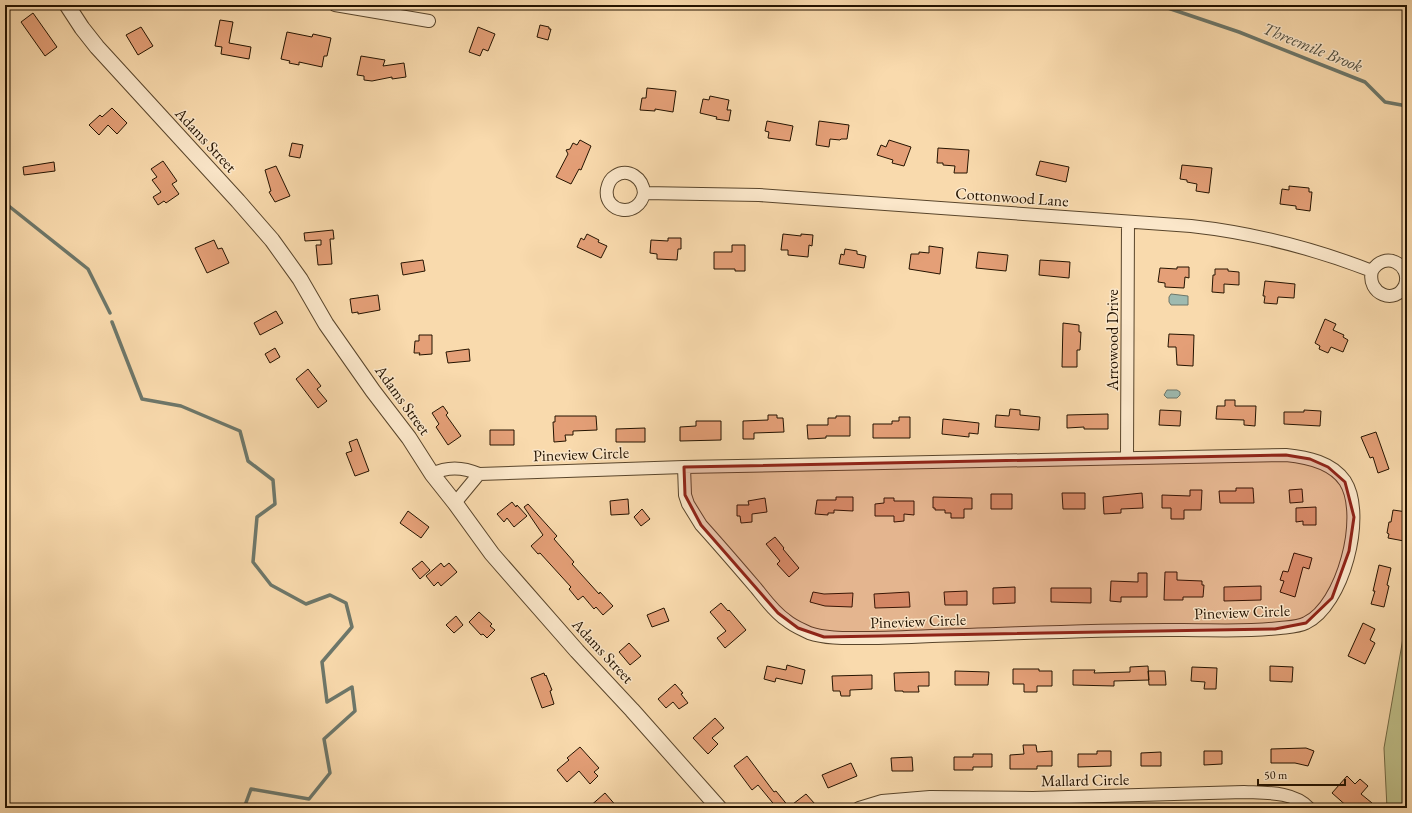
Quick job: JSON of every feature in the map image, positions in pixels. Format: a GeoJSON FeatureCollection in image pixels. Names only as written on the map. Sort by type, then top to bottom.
{"type":"FeatureCollection","features":[{"type":"Feature","properties":{"kind":"street","name":"Adams Street"},"geometry":{"type":"LineString","coordinates":[[66,5],[97,47],[272,240],[300,279],[326,324],[373,391],[409,438],[432,474],[492,554],[577,651],[632,710],[719,808]]}},
{"type":"Feature","properties":{"kind":"street"},"geometry":{"type":"LineString","coordinates":[[335,5],[429,21]]}},
{"type":"Feature","properties":{"kind":"street","name":"Cottonwood Lane"},"geometry":{"type":"LineString","coordinates":[[644,192],[759,196],[1191,226],[1228,230],[1263,237],[1313,250],[1372,271]]}},
{"type":"Feature","properties":{"kind":"street","name":"Arrowood Drive"},"geometry":{"type":"LineString","coordinates":[[1127,458],[1128,222]]}},
{"type":"Feature","properties":{"kind":"street","name":"Pineview Circle"},"geometry":{"type":"LineString","coordinates":[[432,474],[439,470],[448,468],[466,469],[479,474],[684,467],[1286,455],[1310,459],[1328,467],[1341,476],[1350,495],[1354,517],[1353,534],[1347,559],[1332,598],[1316,616],[1306,623],[1293,627],[1251,630],[1134,630],[883,638],[824,637],[798,628],[782,617],[701,525],[688,504],[685,495],[684,467]]}},
{"type":"Feature","properties":{"kind":"street"},"geometry":{"type":"LineString","coordinates":[[455,503],[479,474]]}},
{"type":"Feature","properties":{"kind":"street","name":"Mallard Circle"},"geometry":{"type":"LineString","coordinates":[[859,808],[882,801],[930,798],[1033,798],[1244,792],[1268,793],[1287,796],[1300,801],[1309,808]]}},
{"type":"Feature","properties":{"kind":"highlighted area"},"geometry":{"type":"Polygon","coordinates":[[[1286,455],[1310,459],[1328,467],[1345,482],[1354,517],[1349,551],[1332,598],[1306,623],[1275,629],[824,637],[798,628],[778,613],[701,525],[685,495],[684,467],[1286,455]]]}},
{"type":"Feature","properties":{"kind":"green space"},"geometry":{"type":"Polygon","coordinates":[[[1407,615],[1407,808],[1387,808],[1384,748],[1407,615]]]}},
{"type":"Feature","properties":{"kind":"water"},"geometry":{"type":"Polygon","coordinates":[[[1171,294],[1188,296],[1188,305],[1171,305],[1169,302],[1169,297],[1171,294]]]}},
{"type":"Feature","properties":{"kind":"water"},"geometry":{"type":"Polygon","coordinates":[[[1167,390],[1177,390],[1180,392],[1180,395],[1177,398],[1167,398],[1164,395],[1167,390]]]}},
{"type":"Feature","properties":{"kind":"building"},"geometry":{"type":"Polygon","coordinates":[[[33,13],[57,47],[45,56],[21,22],[33,13]]]}},
{"type":"Feature","properties":{"kind":"building"},"geometry":{"type":"Polygon","coordinates":[[[220,20],[233,22],[229,43],[251,47],[249,59],[221,54],[222,47],[215,46],[220,20]]]}},
{"type":"Feature","properties":{"kind":"building"},"geometry":{"type":"Polygon","coordinates":[[[540,25],[551,29],[548,40],[537,37],[540,25]]]}},
{"type":"Feature","properties":{"kind":"building"},"geometry":{"type":"Polygon","coordinates":[[[141,27],[153,46],[138,55],[126,35],[141,27]]]}},
{"type":"Feature","properties":{"kind":"building"},"geometry":{"type":"Polygon","coordinates":[[[478,27],[495,34],[488,51],[483,49],[480,56],[469,52],[478,27]]]}},
{"type":"Feature","properties":{"kind":"building"},"geometry":{"type":"Polygon","coordinates":[[[287,32],[312,37],[313,34],[331,38],[327,56],[324,56],[322,67],[299,62],[299,65],[289,63],[290,61],[281,59],[287,32]]]}},
{"type":"Feature","properties":{"kind":"building"},"geometry":{"type":"Polygon","coordinates":[[[361,56],[385,60],[383,66],[404,63],[406,77],[392,79],[392,77],[372,81],[364,80],[364,76],[357,75],[361,56]]]}},
{"type":"Feature","properties":{"kind":"building"},"geometry":{"type":"Polygon","coordinates":[[[647,88],[676,91],[673,112],[655,109],[655,111],[640,110],[642,98],[646,98],[647,88]]]}},
{"type":"Feature","properties":{"kind":"building"},"geometry":{"type":"Polygon","coordinates":[[[710,96],[729,100],[727,110],[731,110],[729,121],[716,119],[717,117],[700,113],[703,99],[709,100],[710,96]]]}},
{"type":"Feature","properties":{"kind":"building"},"geometry":{"type":"Polygon","coordinates":[[[112,108],[127,123],[117,134],[108,125],[99,135],[89,125],[100,115],[102,117],[112,108]]]}},
{"type":"Feature","properties":{"kind":"building"},"geometry":{"type":"Polygon","coordinates":[[[767,121],[793,126],[790,141],[768,138],[769,132],[765,131],[767,121]]]}},
{"type":"Feature","properties":{"kind":"building"},"geometry":{"type":"Polygon","coordinates":[[[819,121],[849,125],[847,139],[830,139],[829,147],[816,145],[819,121]]]}},
{"type":"Feature","properties":{"kind":"building"},"geometry":{"type":"Polygon","coordinates":[[[580,140],[591,146],[581,170],[579,169],[571,184],[556,177],[568,154],[566,150],[570,149],[573,143],[577,145],[580,140]]]}},
{"type":"Feature","properties":{"kind":"building"},"geometry":{"type":"Polygon","coordinates":[[[889,140],[911,147],[904,166],[892,163],[893,160],[877,155],[881,145],[886,147],[889,140]]]}},
{"type":"Feature","properties":{"kind":"building"},"geometry":{"type":"Polygon","coordinates":[[[292,143],[303,145],[300,158],[289,156],[292,143]]]}},
{"type":"Feature","properties":{"kind":"building"},"geometry":{"type":"Polygon","coordinates":[[[938,148],[969,150],[967,173],[954,173],[955,166],[937,163],[938,148]]]}},
{"type":"Feature","properties":{"kind":"building"},"geometry":{"type":"Polygon","coordinates":[[[163,161],[177,181],[172,184],[179,194],[166,203],[164,201],[158,205],[153,197],[161,192],[152,180],[157,177],[151,169],[163,161]]]}},
{"type":"Feature","properties":{"kind":"building"},"geometry":{"type":"Polygon","coordinates":[[[1040,161],[1069,167],[1066,182],[1036,175],[1040,161]]]}},
{"type":"Feature","properties":{"kind":"building"},"geometry":{"type":"Polygon","coordinates":[[[54,162],[55,171],[24,175],[23,167],[54,162]]]}},
{"type":"Feature","properties":{"kind":"building"},"geometry":{"type":"Polygon","coordinates":[[[1182,165],[1212,168],[1209,193],[1196,191],[1197,184],[1180,179],[1182,165]]]}},
{"type":"Feature","properties":{"kind":"building"},"geometry":{"type":"Polygon","coordinates":[[[276,166],[290,196],[275,202],[269,192],[271,191],[265,170],[276,166]]]}},
{"type":"Feature","properties":{"kind":"building"},"geometry":{"type":"Polygon","coordinates":[[[1289,186],[1309,188],[1309,192],[1312,192],[1310,211],[1296,209],[1296,206],[1280,204],[1282,189],[1289,190],[1289,186]]]}},
{"type":"Feature","properties":{"kind":"building"},"geometry":{"type":"Polygon","coordinates":[[[333,230],[334,239],[330,239],[332,264],[318,265],[316,245],[321,245],[321,240],[305,241],[304,233],[333,230]]]}},
{"type":"Feature","properties":{"kind":"building"},"geometry":{"type":"Polygon","coordinates":[[[587,234],[599,240],[598,242],[607,246],[601,258],[577,247],[581,238],[584,240],[587,234]]]}},
{"type":"Feature","properties":{"kind":"building"},"geometry":{"type":"Polygon","coordinates":[[[783,234],[801,236],[801,234],[813,235],[812,246],[809,245],[808,257],[788,255],[788,250],[781,250],[783,234]]]}},
{"type":"Feature","properties":{"kind":"building"},"geometry":{"type":"Polygon","coordinates":[[[668,238],[681,238],[681,249],[678,249],[677,260],[657,259],[657,254],[650,253],[651,240],[668,241],[668,238]]]}},
{"type":"Feature","properties":{"kind":"building"},"geometry":{"type":"Polygon","coordinates":[[[214,240],[218,249],[222,248],[229,263],[207,273],[195,248],[214,240]]]}},
{"type":"Feature","properties":{"kind":"building"},"geometry":{"type":"Polygon","coordinates":[[[732,245],[745,245],[745,271],[735,271],[735,269],[714,269],[714,252],[732,252],[732,245]]]}},
{"type":"Feature","properties":{"kind":"building"},"geometry":{"type":"Polygon","coordinates":[[[929,246],[943,248],[940,274],[909,269],[911,254],[919,254],[919,252],[929,253],[929,246]]]}},
{"type":"Feature","properties":{"kind":"building"},"geometry":{"type":"Polygon","coordinates":[[[845,249],[857,251],[857,254],[866,256],[864,268],[839,264],[841,254],[844,255],[845,249]]]}},
{"type":"Feature","properties":{"kind":"building"},"geometry":{"type":"Polygon","coordinates":[[[978,252],[1008,255],[1006,271],[976,268],[978,252]]]}},
{"type":"Feature","properties":{"kind":"building"},"geometry":{"type":"Polygon","coordinates":[[[423,260],[425,271],[403,275],[401,263],[423,260]]]}},
{"type":"Feature","properties":{"kind":"building"},"geometry":{"type":"Polygon","coordinates":[[[1040,260],[1070,262],[1069,278],[1039,275],[1040,260]]]}},
{"type":"Feature","properties":{"kind":"building"},"geometry":{"type":"Polygon","coordinates":[[[1177,267],[1189,267],[1189,278],[1185,277],[1184,288],[1165,287],[1165,283],[1158,282],[1160,268],[1177,269],[1177,267]]]}},
{"type":"Feature","properties":{"kind":"building"},"geometry":{"type":"Polygon","coordinates":[[[1215,269],[1228,269],[1228,271],[1239,272],[1239,285],[1224,284],[1224,293],[1212,292],[1213,275],[1215,275],[1215,269]]]}},
{"type":"Feature","properties":{"kind":"building"},"geometry":{"type":"Polygon","coordinates":[[[1265,281],[1295,284],[1294,298],[1278,297],[1277,304],[1264,303],[1265,296],[1263,296],[1265,281]]]}},
{"type":"Feature","properties":{"kind":"building"},"geometry":{"type":"Polygon","coordinates":[[[378,295],[380,310],[358,314],[358,312],[352,313],[350,299],[378,295]]]}},
{"type":"Feature","properties":{"kind":"building"},"geometry":{"type":"Polygon","coordinates":[[[276,311],[283,323],[260,335],[254,323],[276,311]]]}},
{"type":"Feature","properties":{"kind":"building"},"geometry":{"type":"Polygon","coordinates":[[[1325,319],[1336,324],[1333,330],[1344,335],[1343,337],[1348,340],[1343,352],[1331,347],[1328,353],[1319,349],[1320,346],[1315,343],[1325,319]]]}},
{"type":"Feature","properties":{"kind":"building"},"geometry":{"type":"Polygon","coordinates":[[[1063,323],[1079,325],[1079,332],[1081,332],[1080,350],[1077,350],[1077,367],[1062,367],[1063,323]]]}},
{"type":"Feature","properties":{"kind":"building"},"geometry":{"type":"Polygon","coordinates":[[[1169,334],[1194,335],[1193,366],[1177,365],[1176,347],[1168,347],[1169,334]]]}},
{"type":"Feature","properties":{"kind":"building"},"geometry":{"type":"Polygon","coordinates":[[[419,335],[432,335],[432,354],[419,355],[420,353],[414,353],[415,341],[419,341],[419,335]]]}},
{"type":"Feature","properties":{"kind":"building"},"geometry":{"type":"Polygon","coordinates":[[[275,348],[280,357],[270,363],[265,354],[275,348]]]}},
{"type":"Feature","properties":{"kind":"building"},"geometry":{"type":"Polygon","coordinates":[[[469,349],[470,361],[448,363],[446,352],[469,349]]]}},
{"type":"Feature","properties":{"kind":"building"},"geometry":{"type":"Polygon","coordinates":[[[308,369],[321,386],[317,389],[327,401],[318,408],[296,379],[308,369]]]}},
{"type":"Feature","properties":{"kind":"building"},"geometry":{"type":"Polygon","coordinates":[[[1225,400],[1235,400],[1235,406],[1256,406],[1255,426],[1244,425],[1244,420],[1216,419],[1217,406],[1225,406],[1225,400]]]}},
{"type":"Feature","properties":{"kind":"building"},"geometry":{"type":"Polygon","coordinates":[[[443,406],[448,413],[446,415],[461,436],[448,445],[436,427],[439,424],[432,413],[443,406]]]}},
{"type":"Feature","properties":{"kind":"building"},"geometry":{"type":"Polygon","coordinates":[[[1010,409],[1020,410],[1020,415],[1040,417],[1039,430],[995,427],[996,415],[1009,416],[1010,409]]]}},
{"type":"Feature","properties":{"kind":"building"},"geometry":{"type":"Polygon","coordinates":[[[1160,410],[1181,411],[1180,426],[1159,425],[1160,410]]]}},
{"type":"Feature","properties":{"kind":"building"},"geometry":{"type":"Polygon","coordinates":[[[1304,410],[1321,411],[1320,426],[1284,424],[1284,412],[1304,412],[1304,410]]]}},
{"type":"Feature","properties":{"kind":"building"},"geometry":{"type":"Polygon","coordinates":[[[1108,414],[1108,429],[1084,429],[1084,427],[1067,428],[1067,415],[1108,414]]]}},
{"type":"Feature","properties":{"kind":"building"},"geometry":{"type":"Polygon","coordinates":[[[768,415],[777,415],[777,418],[783,418],[784,432],[754,433],[754,439],[743,439],[743,421],[768,420],[768,415]]]}},
{"type":"Feature","properties":{"kind":"building"},"geometry":{"type":"Polygon","coordinates":[[[555,416],[596,416],[597,430],[573,431],[573,435],[565,435],[566,441],[554,442],[553,422],[555,422],[555,416]]]}},
{"type":"Feature","properties":{"kind":"building"},"geometry":{"type":"Polygon","coordinates":[[[836,416],[850,416],[850,436],[826,436],[826,438],[808,439],[807,425],[828,425],[828,418],[836,418],[836,416]]]}},
{"type":"Feature","properties":{"kind":"building"},"geometry":{"type":"Polygon","coordinates":[[[899,417],[910,417],[910,438],[873,438],[873,424],[892,424],[892,421],[899,421],[899,417]]]}},
{"type":"Feature","properties":{"kind":"building"},"geometry":{"type":"Polygon","coordinates":[[[943,419],[979,423],[978,434],[969,433],[969,437],[942,434],[943,419]]]}},
{"type":"Feature","properties":{"kind":"building"},"geometry":{"type":"Polygon","coordinates":[[[696,421],[721,421],[721,440],[680,441],[680,427],[696,426],[696,421]]]}},
{"type":"Feature","properties":{"kind":"building"},"geometry":{"type":"Polygon","coordinates":[[[645,428],[645,442],[616,442],[616,429],[645,428]]]}},
{"type":"Feature","properties":{"kind":"building"},"geometry":{"type":"Polygon","coordinates":[[[490,430],[514,430],[514,445],[490,445],[490,430]]]}},
{"type":"Feature","properties":{"kind":"building"},"geometry":{"type":"Polygon","coordinates":[[[1376,432],[1389,469],[1378,473],[1373,457],[1370,458],[1361,437],[1376,432]]]}},
{"type":"Feature","properties":{"kind":"building"},"geometry":{"type":"Polygon","coordinates":[[[357,439],[369,471],[355,476],[346,453],[352,451],[349,442],[357,439]]]}},
{"type":"Feature","properties":{"kind":"building"},"geometry":{"type":"Polygon","coordinates":[[[1236,488],[1253,488],[1254,503],[1220,503],[1219,491],[1236,491],[1236,488]]]}},
{"type":"Feature","properties":{"kind":"building"},"geometry":{"type":"Polygon","coordinates":[[[1302,489],[1303,502],[1290,503],[1289,490],[1302,489]]]}},
{"type":"Feature","properties":{"kind":"building"},"geometry":{"type":"Polygon","coordinates":[[[1190,490],[1202,490],[1201,510],[1184,510],[1184,519],[1171,519],[1171,508],[1162,508],[1162,495],[1190,496],[1190,490]]]}},
{"type":"Feature","properties":{"kind":"building"},"geometry":{"type":"Polygon","coordinates":[[[1062,493],[1085,493],[1085,509],[1063,509],[1062,493]]]}},
{"type":"Feature","properties":{"kind":"building"},"geometry":{"type":"Polygon","coordinates":[[[1142,493],[1143,508],[1121,509],[1121,513],[1104,514],[1103,497],[1142,493]]]}},
{"type":"Feature","properties":{"kind":"building"},"geometry":{"type":"Polygon","coordinates":[[[991,494],[1012,494],[1012,509],[991,509],[991,494]]]}},
{"type":"Feature","properties":{"kind":"building"},"geometry":{"type":"Polygon","coordinates":[[[836,497],[853,497],[853,511],[834,510],[834,513],[828,513],[828,515],[815,514],[817,500],[836,500],[836,497]]]}},
{"type":"Feature","properties":{"kind":"building"},"geometry":{"type":"Polygon","coordinates":[[[933,497],[972,498],[972,509],[964,509],[964,518],[951,518],[951,513],[945,513],[945,510],[935,510],[935,508],[933,508],[933,497]]]}},
{"type":"Feature","properties":{"kind":"building"},"geometry":{"type":"Polygon","coordinates":[[[765,498],[767,512],[752,514],[752,522],[741,523],[740,516],[737,516],[737,505],[749,505],[748,501],[765,498]]]}},
{"type":"Feature","properties":{"kind":"building"},"geometry":{"type":"Polygon","coordinates":[[[884,498],[894,498],[894,501],[914,501],[914,515],[904,514],[904,521],[894,522],[894,516],[875,516],[875,504],[884,503],[884,498]]]}},
{"type":"Feature","properties":{"kind":"building"},"geometry":{"type":"Polygon","coordinates":[[[628,499],[629,514],[611,515],[610,501],[628,499]]]}},
{"type":"Feature","properties":{"kind":"building"},"geometry":{"type":"Polygon","coordinates":[[[512,502],[516,507],[517,505],[527,516],[514,527],[507,518],[504,522],[497,514],[512,502]]]}},
{"type":"Feature","properties":{"kind":"building"},"geometry":{"type":"Polygon","coordinates":[[[528,504],[557,536],[554,539],[574,562],[572,564],[599,594],[600,592],[613,606],[603,615],[596,607],[594,609],[583,596],[578,600],[569,589],[571,587],[540,553],[538,554],[531,546],[543,535],[524,507],[528,504]]]}},
{"type":"Feature","properties":{"kind":"building"},"geometry":{"type":"Polygon","coordinates":[[[1316,507],[1316,525],[1303,525],[1303,521],[1296,522],[1296,508],[1316,507]]]}},
{"type":"Feature","properties":{"kind":"building"},"geometry":{"type":"Polygon","coordinates":[[[642,509],[650,519],[641,526],[634,517],[642,509]]]}},
{"type":"Feature","properties":{"kind":"building"},"geometry":{"type":"Polygon","coordinates":[[[1393,510],[1407,512],[1407,524],[1404,541],[1388,538],[1389,534],[1387,533],[1393,510]]]}},
{"type":"Feature","properties":{"kind":"building"},"geometry":{"type":"Polygon","coordinates":[[[408,511],[429,527],[421,538],[400,523],[408,511]]]}},
{"type":"Feature","properties":{"kind":"building"},"geometry":{"type":"Polygon","coordinates":[[[775,537],[799,568],[789,577],[777,564],[780,561],[766,544],[775,537]]]}},
{"type":"Feature","properties":{"kind":"building"},"geometry":{"type":"Polygon","coordinates":[[[1294,553],[1312,558],[1309,569],[1303,567],[1295,597],[1280,592],[1284,581],[1280,580],[1283,571],[1288,572],[1294,553]]]}},
{"type":"Feature","properties":{"kind":"building"},"geometry":{"type":"Polygon","coordinates":[[[422,561],[430,570],[420,579],[412,569],[422,561]]]}},
{"type":"Feature","properties":{"kind":"building"},"geometry":{"type":"Polygon","coordinates":[[[441,563],[444,567],[449,563],[457,572],[441,586],[438,582],[434,586],[426,576],[441,563]]]}},
{"type":"Feature","properties":{"kind":"building"},"geometry":{"type":"Polygon","coordinates":[[[1379,565],[1391,568],[1387,585],[1389,586],[1384,607],[1371,604],[1375,591],[1373,591],[1379,565]]]}},
{"type":"Feature","properties":{"kind":"building"},"geometry":{"type":"Polygon","coordinates":[[[1165,572],[1177,572],[1177,580],[1202,581],[1202,585],[1204,585],[1203,597],[1183,597],[1183,600],[1164,600],[1165,572]]]}},
{"type":"Feature","properties":{"kind":"building"},"geometry":{"type":"Polygon","coordinates":[[[1138,573],[1147,573],[1147,597],[1121,597],[1121,602],[1110,601],[1111,581],[1138,582],[1138,573]]]}},
{"type":"Feature","properties":{"kind":"building"},"geometry":{"type":"Polygon","coordinates":[[[1261,586],[1261,600],[1224,601],[1224,587],[1261,586]]]}},
{"type":"Feature","properties":{"kind":"building"},"geometry":{"type":"Polygon","coordinates":[[[1015,587],[1015,603],[993,604],[993,588],[1015,587]]]}},
{"type":"Feature","properties":{"kind":"building"},"geometry":{"type":"Polygon","coordinates":[[[1051,588],[1091,588],[1091,603],[1051,602],[1051,588]]]}},
{"type":"Feature","properties":{"kind":"building"},"geometry":{"type":"Polygon","coordinates":[[[967,591],[967,605],[945,605],[944,592],[967,591]]]}},
{"type":"Feature","properties":{"kind":"building"},"geometry":{"type":"Polygon","coordinates":[[[813,592],[824,594],[853,593],[852,607],[825,606],[810,602],[813,592]]]}},
{"type":"Feature","properties":{"kind":"building"},"geometry":{"type":"Polygon","coordinates":[[[909,592],[910,607],[875,608],[874,594],[909,592]]]}},
{"type":"Feature","properties":{"kind":"building"},"geometry":{"type":"Polygon","coordinates":[[[721,603],[746,630],[725,648],[717,638],[726,631],[710,612],[721,603]]]}},
{"type":"Feature","properties":{"kind":"building"},"geometry":{"type":"Polygon","coordinates":[[[664,608],[669,621],[652,627],[647,615],[664,608]]]}},
{"type":"Feature","properties":{"kind":"building"},"geometry":{"type":"Polygon","coordinates":[[[479,612],[492,624],[490,626],[495,630],[487,638],[483,634],[481,635],[469,622],[479,612]]]}},
{"type":"Feature","properties":{"kind":"building"},"geometry":{"type":"Polygon","coordinates":[[[456,616],[463,625],[454,633],[446,625],[456,616]]]}},
{"type":"Feature","properties":{"kind":"building"},"geometry":{"type":"Polygon","coordinates":[[[1363,623],[1375,629],[1370,640],[1375,643],[1365,664],[1348,656],[1363,623]]]}},
{"type":"Feature","properties":{"kind":"building"},"geometry":{"type":"Polygon","coordinates":[[[629,643],[641,656],[630,665],[619,652],[629,643]]]}},
{"type":"Feature","properties":{"kind":"building"},"geometry":{"type":"Polygon","coordinates":[[[787,665],[805,670],[802,684],[776,678],[775,682],[764,679],[767,666],[786,670],[787,665]]]}},
{"type":"Feature","properties":{"kind":"building"},"geometry":{"type":"Polygon","coordinates":[[[1148,666],[1149,680],[1114,681],[1114,686],[1073,685],[1073,670],[1095,670],[1094,673],[1130,672],[1130,667],[1148,666]]]}},
{"type":"Feature","properties":{"kind":"building"},"geometry":{"type":"Polygon","coordinates":[[[1270,666],[1293,667],[1292,682],[1270,681],[1270,666]]]}},
{"type":"Feature","properties":{"kind":"building"},"geometry":{"type":"Polygon","coordinates":[[[1192,667],[1217,668],[1216,689],[1204,689],[1205,682],[1191,681],[1192,667]]]}},
{"type":"Feature","properties":{"kind":"building"},"geometry":{"type":"Polygon","coordinates":[[[1013,669],[1039,669],[1039,671],[1052,671],[1052,686],[1037,686],[1037,692],[1024,692],[1024,684],[1013,684],[1013,669]]]}},
{"type":"Feature","properties":{"kind":"building"},"geometry":{"type":"Polygon","coordinates":[[[955,671],[989,672],[988,685],[955,685],[955,671]]]}},
{"type":"Feature","properties":{"kind":"building"},"geometry":{"type":"Polygon","coordinates":[[[1148,671],[1165,671],[1166,685],[1149,685],[1148,671]]]}},
{"type":"Feature","properties":{"kind":"building"},"geometry":{"type":"Polygon","coordinates":[[[929,672],[929,686],[918,686],[919,692],[895,691],[894,673],[929,672]]]}},
{"type":"Feature","properties":{"kind":"building"},"geometry":{"type":"Polygon","coordinates":[[[544,673],[552,690],[550,691],[554,704],[542,708],[531,678],[544,673]]]}},
{"type":"Feature","properties":{"kind":"building"},"geometry":{"type":"Polygon","coordinates":[[[872,675],[872,689],[850,690],[850,696],[841,696],[840,691],[833,691],[832,676],[872,675]]]}},
{"type":"Feature","properties":{"kind":"building"},"geometry":{"type":"Polygon","coordinates":[[[675,684],[683,693],[681,694],[688,703],[679,709],[673,702],[666,708],[658,699],[675,684]]]}},
{"type":"Feature","properties":{"kind":"building"},"geometry":{"type":"Polygon","coordinates":[[[715,718],[724,728],[712,738],[718,744],[708,754],[693,738],[715,718]]]}},
{"type":"Feature","properties":{"kind":"building"},"geometry":{"type":"Polygon","coordinates":[[[1023,745],[1036,745],[1037,752],[1052,751],[1052,766],[1037,766],[1037,769],[1010,769],[1010,755],[1024,754],[1023,745]]]}},
{"type":"Feature","properties":{"kind":"building"},"geometry":{"type":"Polygon","coordinates":[[[580,747],[599,768],[594,772],[598,776],[590,784],[579,771],[567,782],[557,770],[569,760],[567,758],[580,747]]]}},
{"type":"Feature","properties":{"kind":"building"},"geometry":{"type":"Polygon","coordinates":[[[1306,748],[1314,751],[1308,766],[1295,763],[1271,763],[1271,749],[1306,748]]]}},
{"type":"Feature","properties":{"kind":"building"},"geometry":{"type":"Polygon","coordinates":[[[1097,751],[1111,751],[1111,766],[1078,767],[1078,754],[1097,754],[1097,751]]]}},
{"type":"Feature","properties":{"kind":"building"},"geometry":{"type":"Polygon","coordinates":[[[1204,751],[1222,751],[1222,764],[1204,765],[1204,751]]]}},
{"type":"Feature","properties":{"kind":"building"},"geometry":{"type":"Polygon","coordinates":[[[1161,752],[1161,766],[1141,766],[1141,753],[1161,752]]]}},
{"type":"Feature","properties":{"kind":"building"},"geometry":{"type":"Polygon","coordinates":[[[973,754],[992,754],[992,767],[973,767],[973,770],[954,770],[954,757],[973,757],[973,754]]]}},
{"type":"Feature","properties":{"kind":"building"},"geometry":{"type":"Polygon","coordinates":[[[747,756],[774,792],[776,791],[789,807],[806,794],[815,804],[810,808],[777,808],[758,785],[752,790],[734,766],[747,756]]]}},
{"type":"Feature","properties":{"kind":"building"},"geometry":{"type":"Polygon","coordinates":[[[912,757],[913,771],[892,771],[891,758],[912,757]]]}},
{"type":"Feature","properties":{"kind":"building"},"geometry":{"type":"Polygon","coordinates":[[[851,763],[857,776],[828,788],[822,775],[851,763]]]}},
{"type":"Feature","properties":{"kind":"building"},"geometry":{"type":"Polygon","coordinates":[[[1347,776],[1355,784],[1360,779],[1368,786],[1361,794],[1372,803],[1367,808],[1349,808],[1332,793],[1347,776]]]}},
{"type":"Feature","properties":{"kind":"building"},"geometry":{"type":"Polygon","coordinates":[[[605,793],[618,808],[588,808],[605,793]]]}},
{"type":"Feature","properties":{"kind":"waterway","name":"Threemile Brook"},"geometry":{"type":"LineString","coordinates":[[1159,5],[1239,32],[1365,82],[1385,102],[1407,106]]}},
{"type":"Feature","properties":{"kind":"waterway"},"geometry":{"type":"LineString","coordinates":[[5,203],[88,269],[110,313]]}},
{"type":"Feature","properties":{"kind":"waterway"},"geometry":{"type":"LineString","coordinates":[[112,322],[142,399],[181,406],[240,431],[248,461],[273,480],[275,504],[257,517],[253,562],[271,585],[306,604],[330,595],[346,603],[352,627],[322,662],[327,702],[352,687],[355,711],[324,739],[330,773],[309,799],[251,789],[244,808]]}}]}
